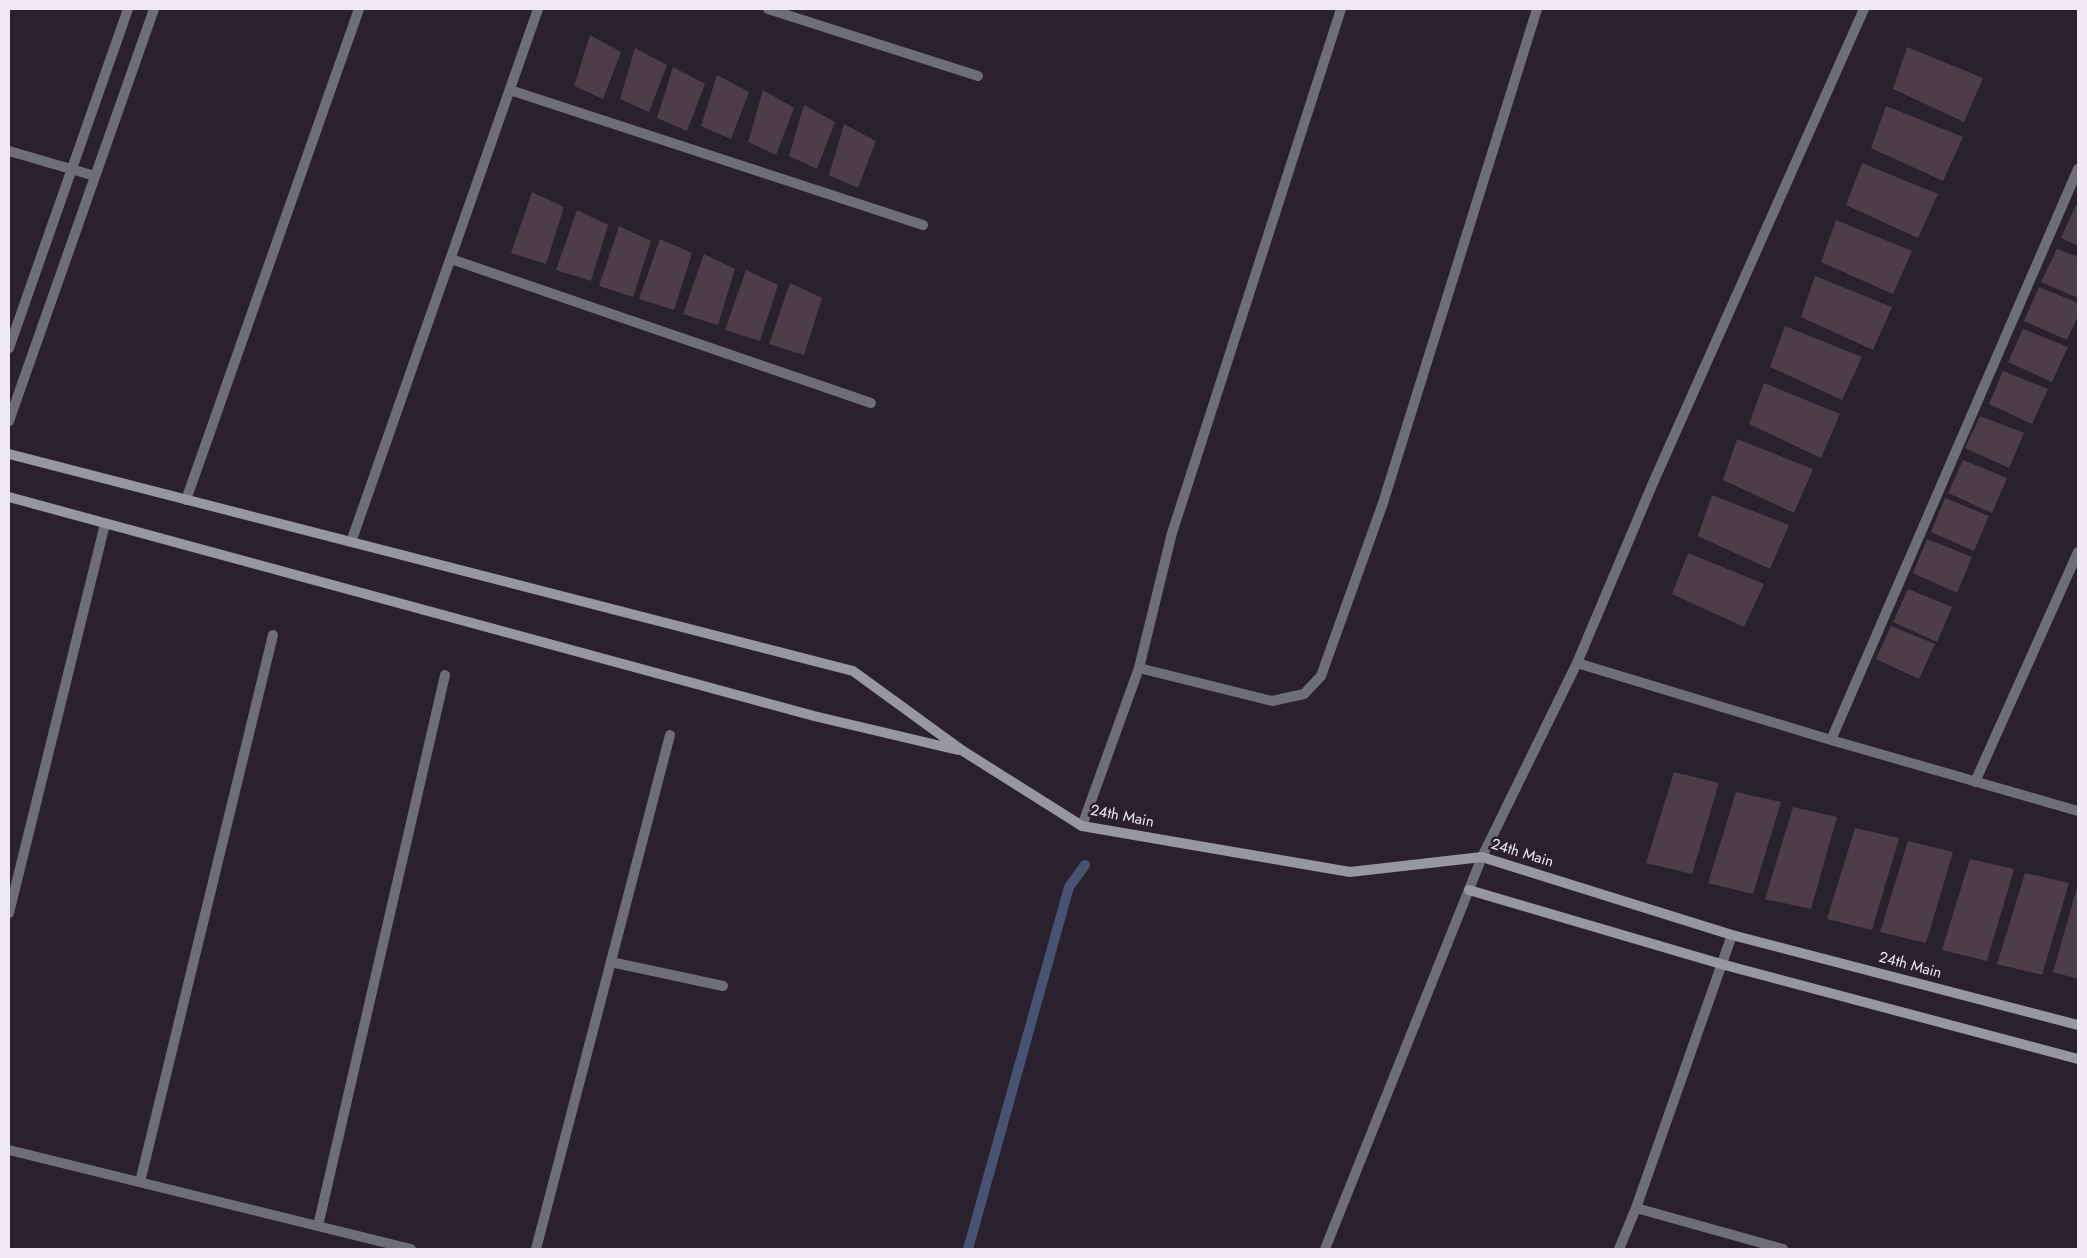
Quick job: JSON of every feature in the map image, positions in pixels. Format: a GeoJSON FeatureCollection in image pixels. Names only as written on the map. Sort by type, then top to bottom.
{"type":"FeatureCollection","features":[{"type":"Feature","properties":{"kind":"street"},"geometry":{"type":"LineString","coordinates":[[9,348],[128,9]]}},
{"type":"Feature","properties":{"kind":"street"},"geometry":{"type":"LineString","coordinates":[[9,420],[154,9]]}},
{"type":"Feature","properties":{"kind":"street"},"geometry":{"type":"LineString","coordinates":[[186,500],[359,9]]}},
{"type":"Feature","properties":{"kind":"street"},"geometry":{"type":"LineString","coordinates":[[352,542],[538,9]]}},
{"type":"Feature","properties":{"kind":"street"},"geometry":{"type":"LineString","coordinates":[[768,9],[978,76]]}},
{"type":"Feature","properties":{"kind":"street"},"geometry":{"type":"LineString","coordinates":[[1082,826],[1139,668],[1172,532],[1341,9]]}},
{"type":"Feature","properties":{"kind":"street"},"geometry":{"type":"LineString","coordinates":[[1139,668],[1272,700],[1304,694],[1321,676],[1383,503],[1537,9]]}},
{"type":"Feature","properties":{"kind":"street"},"geometry":{"type":"LineString","coordinates":[[1325,1249],[1482,857],[1577,663],[1653,483],[1864,9]]}},
{"type":"Feature","properties":{"kind":"street"},"geometry":{"type":"LineString","coordinates":[[510,90],[924,225]]}},
{"type":"Feature","properties":{"kind":"street"},"geometry":{"type":"LineString","coordinates":[[9,151],[95,176]]}},
{"type":"Feature","properties":{"kind":"street"},"geometry":{"type":"LineString","coordinates":[[1831,740],[2078,169]]}},
{"type":"Feature","properties":{"kind":"street"},"geometry":{"type":"LineString","coordinates":[[451,259],[871,403]]}},
{"type":"Feature","properties":{"kind":"street"},"geometry":{"type":"LineString","coordinates":[[9,454],[854,671],[963,751]]}},
{"type":"Feature","properties":{"kind":"street"},"geometry":{"type":"LineString","coordinates":[[9,497],[804,713],[963,751]]}},
{"type":"Feature","properties":{"kind":"street"},"geometry":{"type":"LineString","coordinates":[[9,913],[105,524]]}},
{"type":"Feature","properties":{"kind":"street"},"geometry":{"type":"LineString","coordinates":[[1975,782],[2078,552]]}},
{"type":"Feature","properties":{"kind":"street"},"geometry":{"type":"LineString","coordinates":[[140,1182],[273,635]]}},
{"type":"Feature","properties":{"kind":"street"},"geometry":{"type":"LineString","coordinates":[[1577,663],[1831,740],[2078,811]]}},
{"type":"Feature","properties":{"kind":"street"},"geometry":{"type":"LineString","coordinates":[[318,1226],[445,675]]}},
{"type":"Feature","properties":{"kind":"street"},"geometry":{"type":"LineString","coordinates":[[536,1249],[670,734]]}},
{"type":"Feature","properties":{"kind":"street","name":"24th Main"},"geometry":{"type":"LineString","coordinates":[[963,751],[1082,826],[1350,872],[1482,857],[1732,935],[2078,1026]]}},
{"type":"Feature","properties":{"kind":"street"},"geometry":{"type":"LineString","coordinates":[[1469,890],[1721,964],[2078,1059]]}},
{"type":"Feature","properties":{"kind":"street"},"geometry":{"type":"LineString","coordinates":[[1619,1249],[1636,1208],[1732,935]]}},
{"type":"Feature","properties":{"kind":"street"},"geometry":{"type":"LineString","coordinates":[[611,962],[722,986]]}},
{"type":"Feature","properties":{"kind":"street"},"geometry":{"type":"LineString","coordinates":[[9,1150],[411,1249]]}},
{"type":"Feature","properties":{"kind":"street"},"geometry":{"type":"LineString","coordinates":[[1636,1208],[1783,1249]]}},
{"type":"Feature","properties":{"kind":"building"},"geometry":{"type":"Polygon","coordinates":[[[590,35],[621,52],[603,99],[574,86],[590,35]]]}},
{"type":"Feature","properties":{"kind":"building"},"geometry":{"type":"Polygon","coordinates":[[[1907,47],[1983,78],[1964,122],[1893,89],[1907,47]]]}},
{"type":"Feature","properties":{"kind":"building"},"geometry":{"type":"Polygon","coordinates":[[[635,48],[667,65],[649,112],[620,99],[635,48]]]}},
{"type":"Feature","properties":{"kind":"building"},"geometry":{"type":"Polygon","coordinates":[[[673,67],[705,84],[687,131],[657,118],[673,67]]]}},
{"type":"Feature","properties":{"kind":"building"},"geometry":{"type":"Polygon","coordinates":[[[717,75],[749,92],[731,139],[701,126],[717,75]]]}},
{"type":"Feature","properties":{"kind":"building"},"geometry":{"type":"Polygon","coordinates":[[[763,90],[794,108],[776,155],[748,142],[763,90]]]}},
{"type":"Feature","properties":{"kind":"building"},"geometry":{"type":"Polygon","coordinates":[[[804,105],[835,122],[817,169],[789,156],[804,105]]]}},
{"type":"Feature","properties":{"kind":"building"},"geometry":{"type":"Polygon","coordinates":[[[1886,106],[1963,137],[1943,181],[1871,148],[1886,106]]]}},
{"type":"Feature","properties":{"kind":"building"},"geometry":{"type":"Polygon","coordinates":[[[844,124],[876,141],[858,188],[829,175],[844,124]]]}},
{"type":"Feature","properties":{"kind":"building"},"geometry":{"type":"Polygon","coordinates":[[[1862,163],[1938,194],[1918,238],[1846,205],[1862,163]]]}},
{"type":"Feature","properties":{"kind":"building"},"geometry":{"type":"Polygon","coordinates":[[[532,192],[564,207],[546,264],[511,253],[532,192]]]}},
{"type":"Feature","properties":{"kind":"building"},"geometry":{"type":"Polygon","coordinates":[[[2076,205],[2078,206],[2078,246],[2061,238],[2076,205]]]}},
{"type":"Feature","properties":{"kind":"building"},"geometry":{"type":"Polygon","coordinates":[[[577,210],[608,225],[591,281],[556,270],[577,210]]]}},
{"type":"Feature","properties":{"kind":"building"},"geometry":{"type":"Polygon","coordinates":[[[1836,220],[1912,251],[1893,294],[1821,262],[1836,220]]]}},
{"type":"Feature","properties":{"kind":"building"},"geometry":{"type":"Polygon","coordinates":[[[619,226],[651,241],[633,297],[599,286],[619,226]]]}},
{"type":"Feature","properties":{"kind":"building"},"geometry":{"type":"Polygon","coordinates":[[[660,239],[692,253],[674,310],[639,299],[660,239]]]}},
{"type":"Feature","properties":{"kind":"building"},"geometry":{"type":"Polygon","coordinates":[[[2057,249],[2078,257],[2078,298],[2041,282],[2057,249]]]}},
{"type":"Feature","properties":{"kind":"building"},"geometry":{"type":"Polygon","coordinates":[[[704,254],[735,269],[718,325],[683,314],[704,254]]]}},
{"type":"Feature","properties":{"kind":"building"},"geometry":{"type":"Polygon","coordinates":[[[746,270],[778,285],[760,341],[725,330],[746,270]]]}},
{"type":"Feature","properties":{"kind":"building"},"geometry":{"type":"Polygon","coordinates":[[[1815,276],[1892,307],[1873,350],[1801,317],[1815,276]]]}},
{"type":"Feature","properties":{"kind":"building"},"geometry":{"type":"Polygon","coordinates":[[[790,283],[822,298],[804,355],[769,344],[790,283]]]}},
{"type":"Feature","properties":{"kind":"building"},"geometry":{"type":"Polygon","coordinates":[[[2039,287],[2078,303],[2078,316],[2067,340],[2024,321],[2039,287]]]}},
{"type":"Feature","properties":{"kind":"building"},"geometry":{"type":"Polygon","coordinates":[[[1785,326],[1862,357],[1842,400],[1770,367],[1785,326]]]}},
{"type":"Feature","properties":{"kind":"building"},"geometry":{"type":"Polygon","coordinates":[[[2023,329],[2068,347],[2052,382],[2008,362],[2023,329]]]}},
{"type":"Feature","properties":{"kind":"building"},"geometry":{"type":"Polygon","coordinates":[[[2003,371],[2048,389],[2032,424],[1989,404],[2003,371]]]}},
{"type":"Feature","properties":{"kind":"building"},"geometry":{"type":"Polygon","coordinates":[[[1764,383],[1840,414],[1821,458],[1749,424],[1764,383]]]}},
{"type":"Feature","properties":{"kind":"building"},"geometry":{"type":"Polygon","coordinates":[[[1980,416],[2024,433],[2009,468],[1965,448],[1980,416]]]}},
{"type":"Feature","properties":{"kind":"building"},"geometry":{"type":"Polygon","coordinates":[[[1737,439],[1813,469],[1794,513],[1723,480],[1737,439]]]}},
{"type":"Feature","properties":{"kind":"building"},"geometry":{"type":"Polygon","coordinates":[[[1963,460],[2007,478],[1992,513],[1948,493],[1963,460]]]}},
{"type":"Feature","properties":{"kind":"building"},"geometry":{"type":"Polygon","coordinates":[[[1712,495],[1789,525],[1770,569],[1698,536],[1712,495]]]}},
{"type":"Feature","properties":{"kind":"building"},"geometry":{"type":"Polygon","coordinates":[[[1945,498],[1989,516],[1974,551],[1931,532],[1945,498]]]}},
{"type":"Feature","properties":{"kind":"building"},"geometry":{"type":"Polygon","coordinates":[[[1927,539],[1972,557],[1957,593],[1913,573],[1927,539]]]}},
{"type":"Feature","properties":{"kind":"building"},"geometry":{"type":"Polygon","coordinates":[[[1688,553],[1764,584],[1744,627],[1672,594],[1688,553]]]}},
{"type":"Feature","properties":{"kind":"building"},"geometry":{"type":"Polygon","coordinates":[[[1908,589],[1952,607],[1937,642],[1893,622],[1908,589]]]}},
{"type":"Feature","properties":{"kind":"building"},"geometry":{"type":"Polygon","coordinates":[[[1891,626],[1935,644],[1919,679],[1876,659],[1891,626]]]}},
{"type":"Feature","properties":{"kind":"building"},"geometry":{"type":"Polygon","coordinates":[[[1674,772],[1719,783],[1692,874],[1646,863],[1674,772]]]}},
{"type":"Feature","properties":{"kind":"building"},"geometry":{"type":"Polygon","coordinates":[[[1736,792],[1781,802],[1753,894],[1708,883],[1736,792]]]}},
{"type":"Feature","properties":{"kind":"building"},"geometry":{"type":"Polygon","coordinates":[[[1793,807],[1837,817],[1811,909],[1765,899],[1793,807]]]}},
{"type":"Feature","properties":{"kind":"building"},"geometry":{"type":"Polygon","coordinates":[[[1855,828],[1899,838],[1872,930],[1827,919],[1855,828]]]}},
{"type":"Feature","properties":{"kind":"building"},"geometry":{"type":"Polygon","coordinates":[[[1908,841],[1953,852],[1926,943],[1880,932],[1908,841]]]}},
{"type":"Feature","properties":{"kind":"building"},"geometry":{"type":"Polygon","coordinates":[[[1970,859],[2014,869],[1987,961],[1942,950],[1970,859]]]}},
{"type":"Feature","properties":{"kind":"building"},"geometry":{"type":"Polygon","coordinates":[[[2025,873],[2069,883],[2042,975],[1997,964],[2025,873]]]}},
{"type":"Feature","properties":{"kind":"building"},"geometry":{"type":"Polygon","coordinates":[[[2078,884],[2078,979],[2053,972],[2078,884]]]}},
{"type":"Feature","properties":{"kind":"waterway"},"geometry":{"type":"LineString","coordinates":[[968,1249],[1069,887],[1085,865]]}}]}
